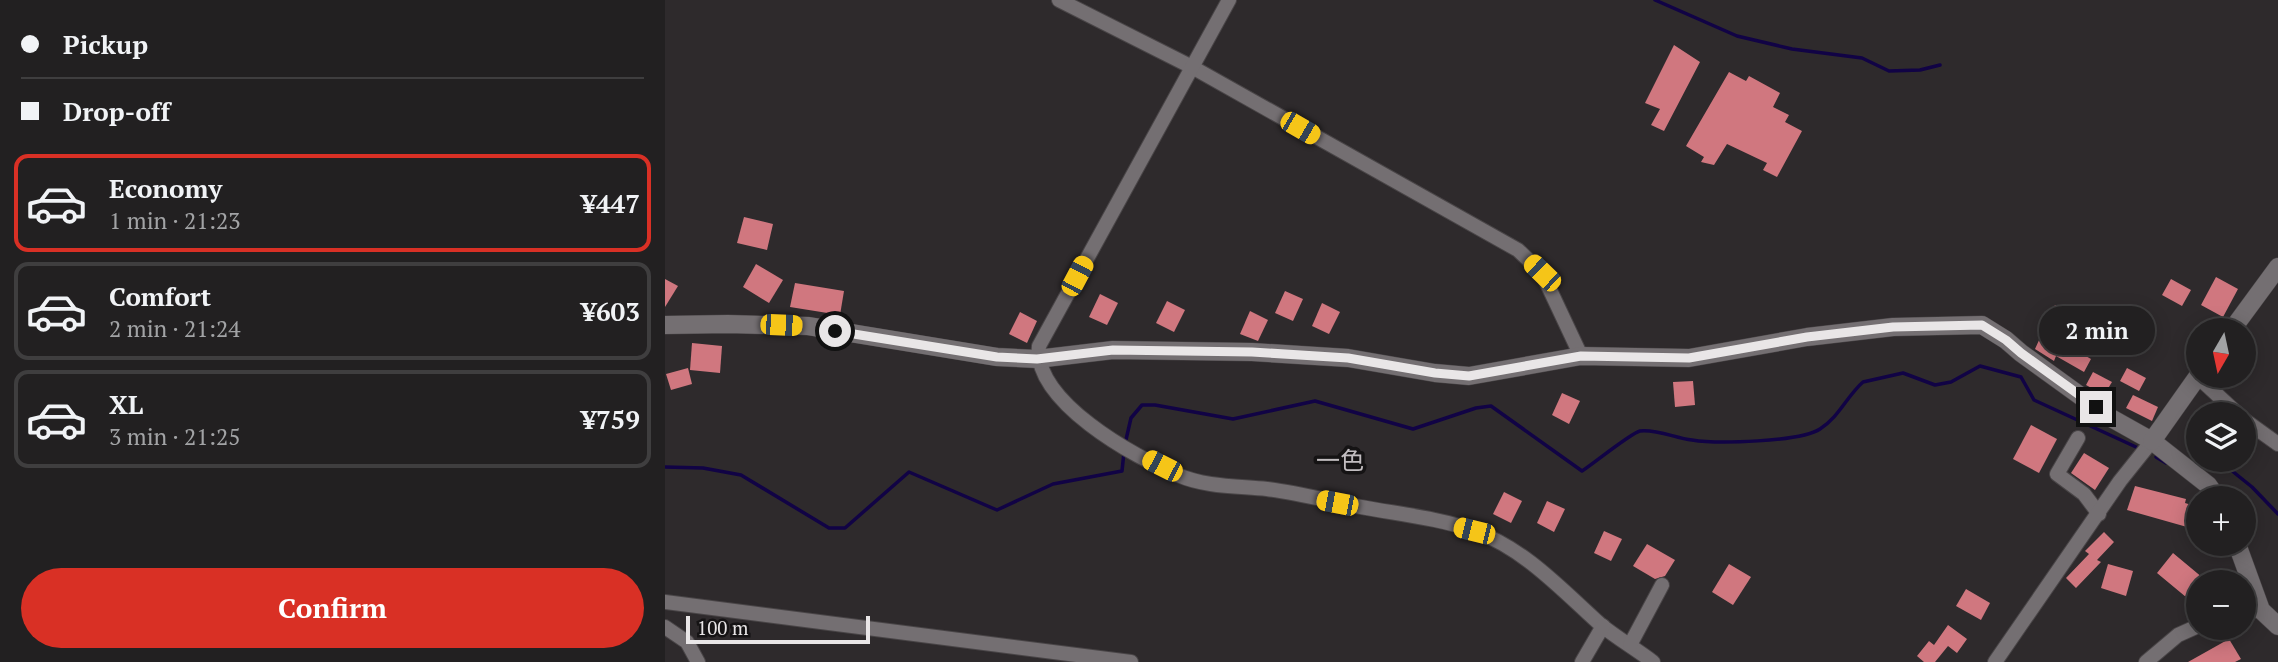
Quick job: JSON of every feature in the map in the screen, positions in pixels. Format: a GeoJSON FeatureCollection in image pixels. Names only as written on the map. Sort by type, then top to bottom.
{"type":"FeatureCollection","features":[{"type":"Feature","properties":{"kind":"street"},"geometry":{"type":"LineString","coordinates":[[1059,0],[1192,66],[1518,250],[1542,273],[1581,356]]}},
{"type":"Feature","properties":{"kind":"street"},"geometry":{"type":"LineString","coordinates":[[1229,0],[1039,346],[1037,359],[1054,393],[1080,417],[1114,442],[1179,476],[1198,481],[1270,489],[1438,521],[1474,531],[1501,543],[1552,579],[1603,626],[1653,662]]}},
{"type":"Feature","properties":{"kind":"street"},"geometry":{"type":"LineString","coordinates":[[2241,318],[2278,267]]}},
{"type":"Feature","properties":{"kind":"street"},"geometry":{"type":"LineString","coordinates":[[665,325],[808,326],[997,357],[1037,359],[1113,350],[1252,352],[1348,358],[1469,376],[1581,356],[1689,358],[1807,337],[1893,327],[1982,325],[2111,418],[2152,441],[2209,486]]}},
{"type":"Feature","properties":{"kind":"street"},"geometry":{"type":"LineString","coordinates":[[1995,662],[2120,481],[2190,388]]}},
{"type":"Feature","properties":{"kind":"street"},"geometry":{"type":"LineString","coordinates":[[2210,388],[2225,402]]}},
{"type":"Feature","properties":{"kind":"street"},"geometry":{"type":"LineString","coordinates":[[2256,428],[2278,444]]}},
{"type":"Feature","properties":{"kind":"street"},"geometry":{"type":"LineString","coordinates":[[2078,438],[2057,474],[2084,494],[2099,513]]}},
{"type":"Feature","properties":{"kind":"street"},"geometry":{"type":"LineString","coordinates":[[1630,645],[1662,584]]}},
{"type":"Feature","properties":{"kind":"street"},"geometry":{"type":"LineString","coordinates":[[665,602],[1131,662]]}},
{"type":"Feature","properties":{"kind":"street"},"geometry":{"type":"LineString","coordinates":[[2256,613],[2278,626]]}},
{"type":"Feature","properties":{"kind":"street"},"geometry":{"type":"LineString","coordinates":[[665,626],[687,642],[698,662]]}},
{"type":"Feature","properties":{"kind":"street"},"geometry":{"type":"LineString","coordinates":[[1582,662],[1603,626]]}},
{"type":"Feature","properties":{"kind":"street"},"geometry":{"type":"LineString","coordinates":[[2146,662],[2186,631]]}},
{"type":"Feature","properties":{"kind":"building"},"geometry":{"type":"Polygon","coordinates":[[[1674,45],[1700,62],[1664,131],[1651,125],[1660,109],[1645,103],[1674,45]]]}},
{"type":"Feature","properties":{"kind":"building"},"geometry":{"type":"Polygon","coordinates":[[[1729,72],[1746,81],[1749,76],[1780,93],[1773,107],[1789,115],[1785,122],[1802,131],[1777,177],[1763,170],[1767,163],[1727,144],[1714,165],[1701,162],[1704,157],[1686,146],[1729,72]]]}},
{"type":"Feature","properties":{"kind":"building"},"geometry":{"type":"Polygon","coordinates":[[[744,217],[773,224],[767,250],[737,243],[744,217]]]}},
{"type":"Feature","properties":{"kind":"building"},"geometry":{"type":"Polygon","coordinates":[[[756,264],[783,280],[769,303],[743,287],[756,264]]]}},
{"type":"Feature","properties":{"kind":"building"},"geometry":{"type":"Polygon","coordinates":[[[2216,277],[2238,289],[2223,317],[2201,305],[2216,277]]]}},
{"type":"Feature","properties":{"kind":"building"},"geometry":{"type":"Polygon","coordinates":[[[665,279],[678,286],[665,307],[665,279]]]}},
{"type":"Feature","properties":{"kind":"building"},"geometry":{"type":"Polygon","coordinates":[[[2171,279],[2191,290],[2182,306],[2162,295],[2171,279]]]}},
{"type":"Feature","properties":{"kind":"building"},"geometry":{"type":"Polygon","coordinates":[[[795,283],[844,291],[840,315],[790,307],[795,283]]]}},
{"type":"Feature","properties":{"kind":"building"},"geometry":{"type":"Polygon","coordinates":[[[1285,291],[1303,299],[1293,321],[1275,313],[1285,291]]]}},
{"type":"Feature","properties":{"kind":"building"},"geometry":{"type":"Polygon","coordinates":[[[1100,294],[1118,303],[1107,325],[1089,317],[1100,294]]]}},
{"type":"Feature","properties":{"kind":"building"},"geometry":{"type":"Polygon","coordinates":[[[1167,301],[1185,310],[1174,332],[1156,323],[1167,301]]]}},
{"type":"Feature","properties":{"kind":"building"},"geometry":{"type":"Polygon","coordinates":[[[1322,303],[1340,312],[1329,334],[1312,326],[1322,303]]]}},
{"type":"Feature","properties":{"kind":"building"},"geometry":{"type":"Polygon","coordinates":[[[2055,305],[2074,316],[2063,343],[2091,359],[2084,372],[2056,356],[2054,361],[2035,349],[2055,305]]]}},
{"type":"Feature","properties":{"kind":"building"},"geometry":{"type":"Polygon","coordinates":[[[1250,311],[1268,320],[1258,341],[1240,334],[1250,311]]]}},
{"type":"Feature","properties":{"kind":"building"},"geometry":{"type":"Polygon","coordinates":[[[1020,312],[1037,321],[1027,343],[1009,334],[1020,312]]]}},
{"type":"Feature","properties":{"kind":"building"},"geometry":{"type":"Polygon","coordinates":[[[692,343],[722,346],[720,373],[690,370],[692,343]]]}},
{"type":"Feature","properties":{"kind":"building"},"geometry":{"type":"Polygon","coordinates":[[[688,368],[692,384],[671,390],[666,374],[688,368]]]}},
{"type":"Feature","properties":{"kind":"building"},"geometry":{"type":"Polygon","coordinates":[[[2127,368],[2146,378],[2139,391],[2120,381],[2127,368]]]}},
{"type":"Feature","properties":{"kind":"building"},"geometry":{"type":"Polygon","coordinates":[[[2093,372],[2112,382],[2104,395],[2086,385],[2093,372]]]}},
{"type":"Feature","properties":{"kind":"building"},"geometry":{"type":"Polygon","coordinates":[[[1693,381],[1695,405],[1675,407],[1673,382],[1693,381]]]}},
{"type":"Feature","properties":{"kind":"building"},"geometry":{"type":"Polygon","coordinates":[[[1562,393],[1580,401],[1569,424],[1552,415],[1562,393]]]}},
{"type":"Feature","properties":{"kind":"building"},"geometry":{"type":"Polygon","coordinates":[[[2133,395],[2158,407],[2152,421],[2126,408],[2133,395]]]}},
{"type":"Feature","properties":{"kind":"building"},"geometry":{"type":"Polygon","coordinates":[[[2031,425],[2057,439],[2039,473],[2013,459],[2031,425]]]}},
{"type":"Feature","properties":{"kind":"building"},"geometry":{"type":"Polygon","coordinates":[[[2084,453],[2109,468],[2095,490],[2071,473],[2084,453]]]}},
{"type":"Feature","properties":{"kind":"building"},"geometry":{"type":"Polygon","coordinates":[[[2135,486],[2186,499],[2186,527],[2127,510],[2135,486]]]}},
{"type":"Feature","properties":{"kind":"building"},"geometry":{"type":"Polygon","coordinates":[[[1504,492],[1522,501],[1511,523],[1493,514],[1504,492]]]}},
{"type":"Feature","properties":{"kind":"building"},"geometry":{"type":"Polygon","coordinates":[[[1547,501],[1565,509],[1554,532],[1537,523],[1547,501]]]}},
{"type":"Feature","properties":{"kind":"building"},"geometry":{"type":"Polygon","coordinates":[[[1604,531],[1622,539],[1611,561],[1594,553],[1604,531]]]}},
{"type":"Feature","properties":{"kind":"building"},"geometry":{"type":"Polygon","coordinates":[[[2104,532],[2114,542],[2097,560],[2101,562],[2076,588],[2066,578],[2089,554],[2085,551],[2104,532]]]}},
{"type":"Feature","properties":{"kind":"building"},"geometry":{"type":"Polygon","coordinates":[[[1647,544],[1675,560],[1665,576],[1655,579],[1633,566],[1647,544]]]}},
{"type":"Feature","properties":{"kind":"building"},"geometry":{"type":"Polygon","coordinates":[[[2173,553],[2193,570],[2186,570],[2186,597],[2157,573],[2173,553]]]}},
{"type":"Feature","properties":{"kind":"building"},"geometry":{"type":"Polygon","coordinates":[[[1729,564],[1751,577],[1733,605],[1712,592],[1729,564]]]}},
{"type":"Feature","properties":{"kind":"building"},"geometry":{"type":"Polygon","coordinates":[[[2108,564],[2133,571],[2126,596],[2101,588],[2108,564]]]}},
{"type":"Feature","properties":{"kind":"building"},"geometry":{"type":"Polygon","coordinates":[[[1966,589],[1990,603],[1981,620],[1956,606],[1966,589]]]}},
{"type":"Feature","properties":{"kind":"building"},"geometry":{"type":"Polygon","coordinates":[[[1948,625],[1967,639],[1957,653],[1948,646],[1935,662],[1924,662],[1917,656],[1929,641],[1934,645],[1948,625]]]}},
{"type":"Feature","properties":{"kind":"building"},"geometry":{"type":"Polygon","coordinates":[[[2227,640],[2241,659],[2235,662],[2188,662],[2227,640]]]}},
{"type":"Feature","properties":{"kind":"waterway"},"geometry":{"type":"LineString","coordinates":[[1655,0],[1737,36],[1792,49],[1862,58],[1889,71],[1920,70],[1940,65]]}},
{"type":"Feature","properties":{"kind":"waterway"},"geometry":{"type":"LineString","coordinates":[[1125,444],[1131,418],[1142,405],[1233,419],[1315,401],[1413,429],[1476,408],[1491,406],[1582,471],[1640,431],[1704,441],[1738,442],[1795,437],[1827,424],[1863,382],[1903,373],[1935,385],[1951,382],[1980,366],[2021,377],[2034,400],[2136,447]]}},
{"type":"Feature","properties":{"kind":"waterway"},"geometry":{"type":"LineString","coordinates":[[665,467],[703,468],[741,475],[829,528],[845,528],[909,472],[997,510],[1053,484],[1122,471],[1124,452]]}},
{"type":"Feature","properties":{"kind":"waterway"},"geometry":{"type":"LineString","coordinates":[[2156,457],[2166,463]]}},
{"type":"Feature","properties":{"kind":"waterway"},"geometry":{"type":"LineString","coordinates":[[2233,472],[2278,514]]}},
{"type":"Feature","properties":{"kind":"district","name":"一色"},"geometry":{"type":"Point","coordinates":[1340,461]}},
{"type":"Feature","properties":{"kind":"route"},"geometry":{"type":"LineString","coordinates":[[835,331],[997,357],[1037,359],[1113,350],[1252,352],[1348,358],[1469,376],[1581,356],[1689,358],[1807,337],[1893,327],[1982,325],[2096,407]]}}]}
